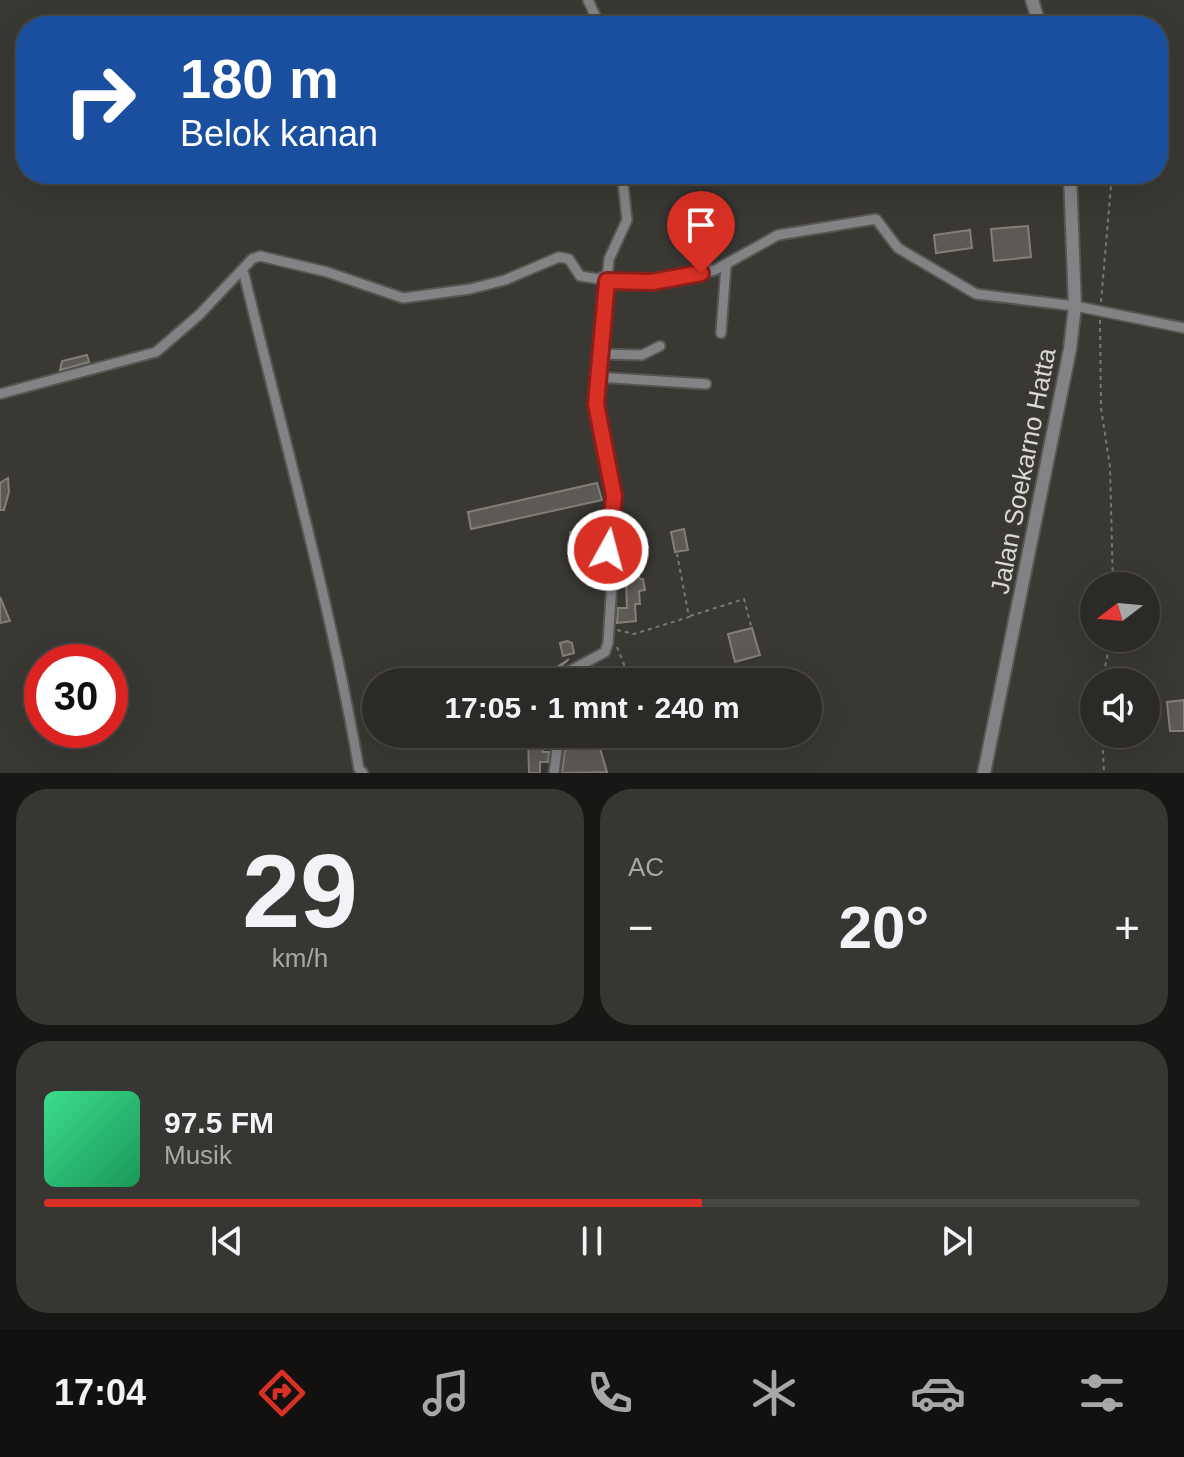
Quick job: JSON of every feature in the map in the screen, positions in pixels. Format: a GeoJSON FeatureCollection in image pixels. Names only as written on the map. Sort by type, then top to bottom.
{"type":"FeatureCollection","features":[{"type":"Feature","properties":{"kind":"street"},"geometry":{"type":"LineString","coordinates":[[575,668],[605,652],[608,628],[612,582],[607,541],[614,496],[597,415],[597,377],[609,259],[627,220],[623,184]]}},
{"type":"Feature","properties":{"kind":"street","name":"Jalan Soekarno Hatta"},"geometry":{"type":"LineString","coordinates":[[984,773],[1070,349],[1075,306],[1070,184]]}},
{"type":"Feature","properties":{"kind":"street"},"geometry":{"type":"LineString","coordinates":[[0,394],[156,352],[252,259],[260,256],[327,272],[403,298],[482,286],[559,257],[569,259],[580,276],[652,282],[726,266],[763,241],[778,235],[876,219],[898,248],[931,264],[957,286],[976,294],[1075,306],[1184,328]]}},
{"type":"Feature","properties":{"kind":"street"},"geometry":{"type":"LineString","coordinates":[[721,333],[726,266]]}},
{"type":"Feature","properties":{"kind":"street"},"geometry":{"type":"LineString","coordinates":[[240,273],[244,274],[313,560],[334,629],[359,769],[363,773]]}},
{"type":"Feature","properties":{"kind":"street"},"geometry":{"type":"LineString","coordinates":[[601,354],[642,355],[660,346]]}},
{"type":"Feature","properties":{"kind":"street"},"geometry":{"type":"LineString","coordinates":[[597,377],[706,384]]}},
{"type":"Feature","properties":{"kind":"street"},"geometry":{"type":"LineString","coordinates":[[554,773],[557,748]]}},
{"type":"Feature","properties":{"kind":"path"},"geometry":{"type":"LineString","coordinates":[[1111,184],[1101,312],[1101,408],[1110,467],[1113,572]]}},
{"type":"Feature","properties":{"kind":"path"},"geometry":{"type":"LineString","coordinates":[[677,554],[689,617]]}},
{"type":"Feature","properties":{"kind":"path"},"geometry":{"type":"LineString","coordinates":[[608,628],[634,634],[744,599],[751,626]]}},
{"type":"Feature","properties":{"kind":"path"},"geometry":{"type":"LineString","coordinates":[[608,628],[625,668]]}},
{"type":"Feature","properties":{"kind":"path"},"geometry":{"type":"LineString","coordinates":[[1103,748],[1104,773]]}},
{"type":"Feature","properties":{"kind":"building"},"geometry":{"type":"Polygon","coordinates":[[[1028,226],[1031,257],[994,261],[991,229],[1028,226]]]}},
{"type":"Feature","properties":{"kind":"building"},"geometry":{"type":"Polygon","coordinates":[[[970,230],[972,248],[936,253],[934,235],[970,230]]]}},
{"type":"Feature","properties":{"kind":"building"},"geometry":{"type":"Polygon","coordinates":[[[87,355],[89,362],[60,370],[62,361],[87,355]]]}},
{"type":"Feature","properties":{"kind":"building"},"geometry":{"type":"Polygon","coordinates":[[[8,478],[9,492],[4,510],[0,510],[0,483],[8,478]]]}},
{"type":"Feature","properties":{"kind":"building"},"geometry":{"type":"Polygon","coordinates":[[[597,483],[602,500],[471,529],[468,512],[597,483]]]}},
{"type":"Feature","properties":{"kind":"building"},"geometry":{"type":"Polygon","coordinates":[[[593,528],[595,549],[573,552],[570,532],[593,528]]]}},
{"type":"Feature","properties":{"kind":"building"},"geometry":{"type":"Polygon","coordinates":[[[684,529],[688,550],[675,552],[671,532],[684,529]]]}},
{"type":"Feature","properties":{"kind":"building"},"geometry":{"type":"Polygon","coordinates":[[[615,536],[630,536],[631,563],[635,561],[640,579],[643,579],[645,590],[639,591],[640,604],[635,604],[636,621],[617,623],[618,608],[627,608],[626,579],[620,581],[615,536]]]}},
{"type":"Feature","properties":{"kind":"building"},"geometry":{"type":"Polygon","coordinates":[[[0,597],[10,621],[0,623],[0,597]]]}},
{"type":"Feature","properties":{"kind":"building"},"geometry":{"type":"Polygon","coordinates":[[[752,628],[760,655],[735,662],[728,634],[752,628]]]}},
{"type":"Feature","properties":{"kind":"building"},"geometry":{"type":"Polygon","coordinates":[[[560,643],[572,643],[574,653],[563,656],[560,643]]]}},
{"type":"Feature","properties":{"kind":"building"},"geometry":{"type":"Polygon","coordinates":[[[1184,700],[1184,731],[1170,731],[1167,702],[1184,700]]]}},
{"type":"Feature","properties":{"kind":"building"},"geometry":{"type":"Polygon","coordinates":[[[528,748],[543,748],[543,752],[549,752],[548,762],[540,762],[540,773],[529,773],[528,748]]]}},
{"type":"Feature","properties":{"kind":"building"},"geometry":{"type":"Polygon","coordinates":[[[600,748],[607,772],[562,773],[565,750],[600,748]]]}},
{"type":"Feature","properties":{"kind":"route"},"geometry":{"type":"LineString","coordinates":[[608,550],[614,496],[596,404],[607,281],[652,282],[701,273]]}}]}
